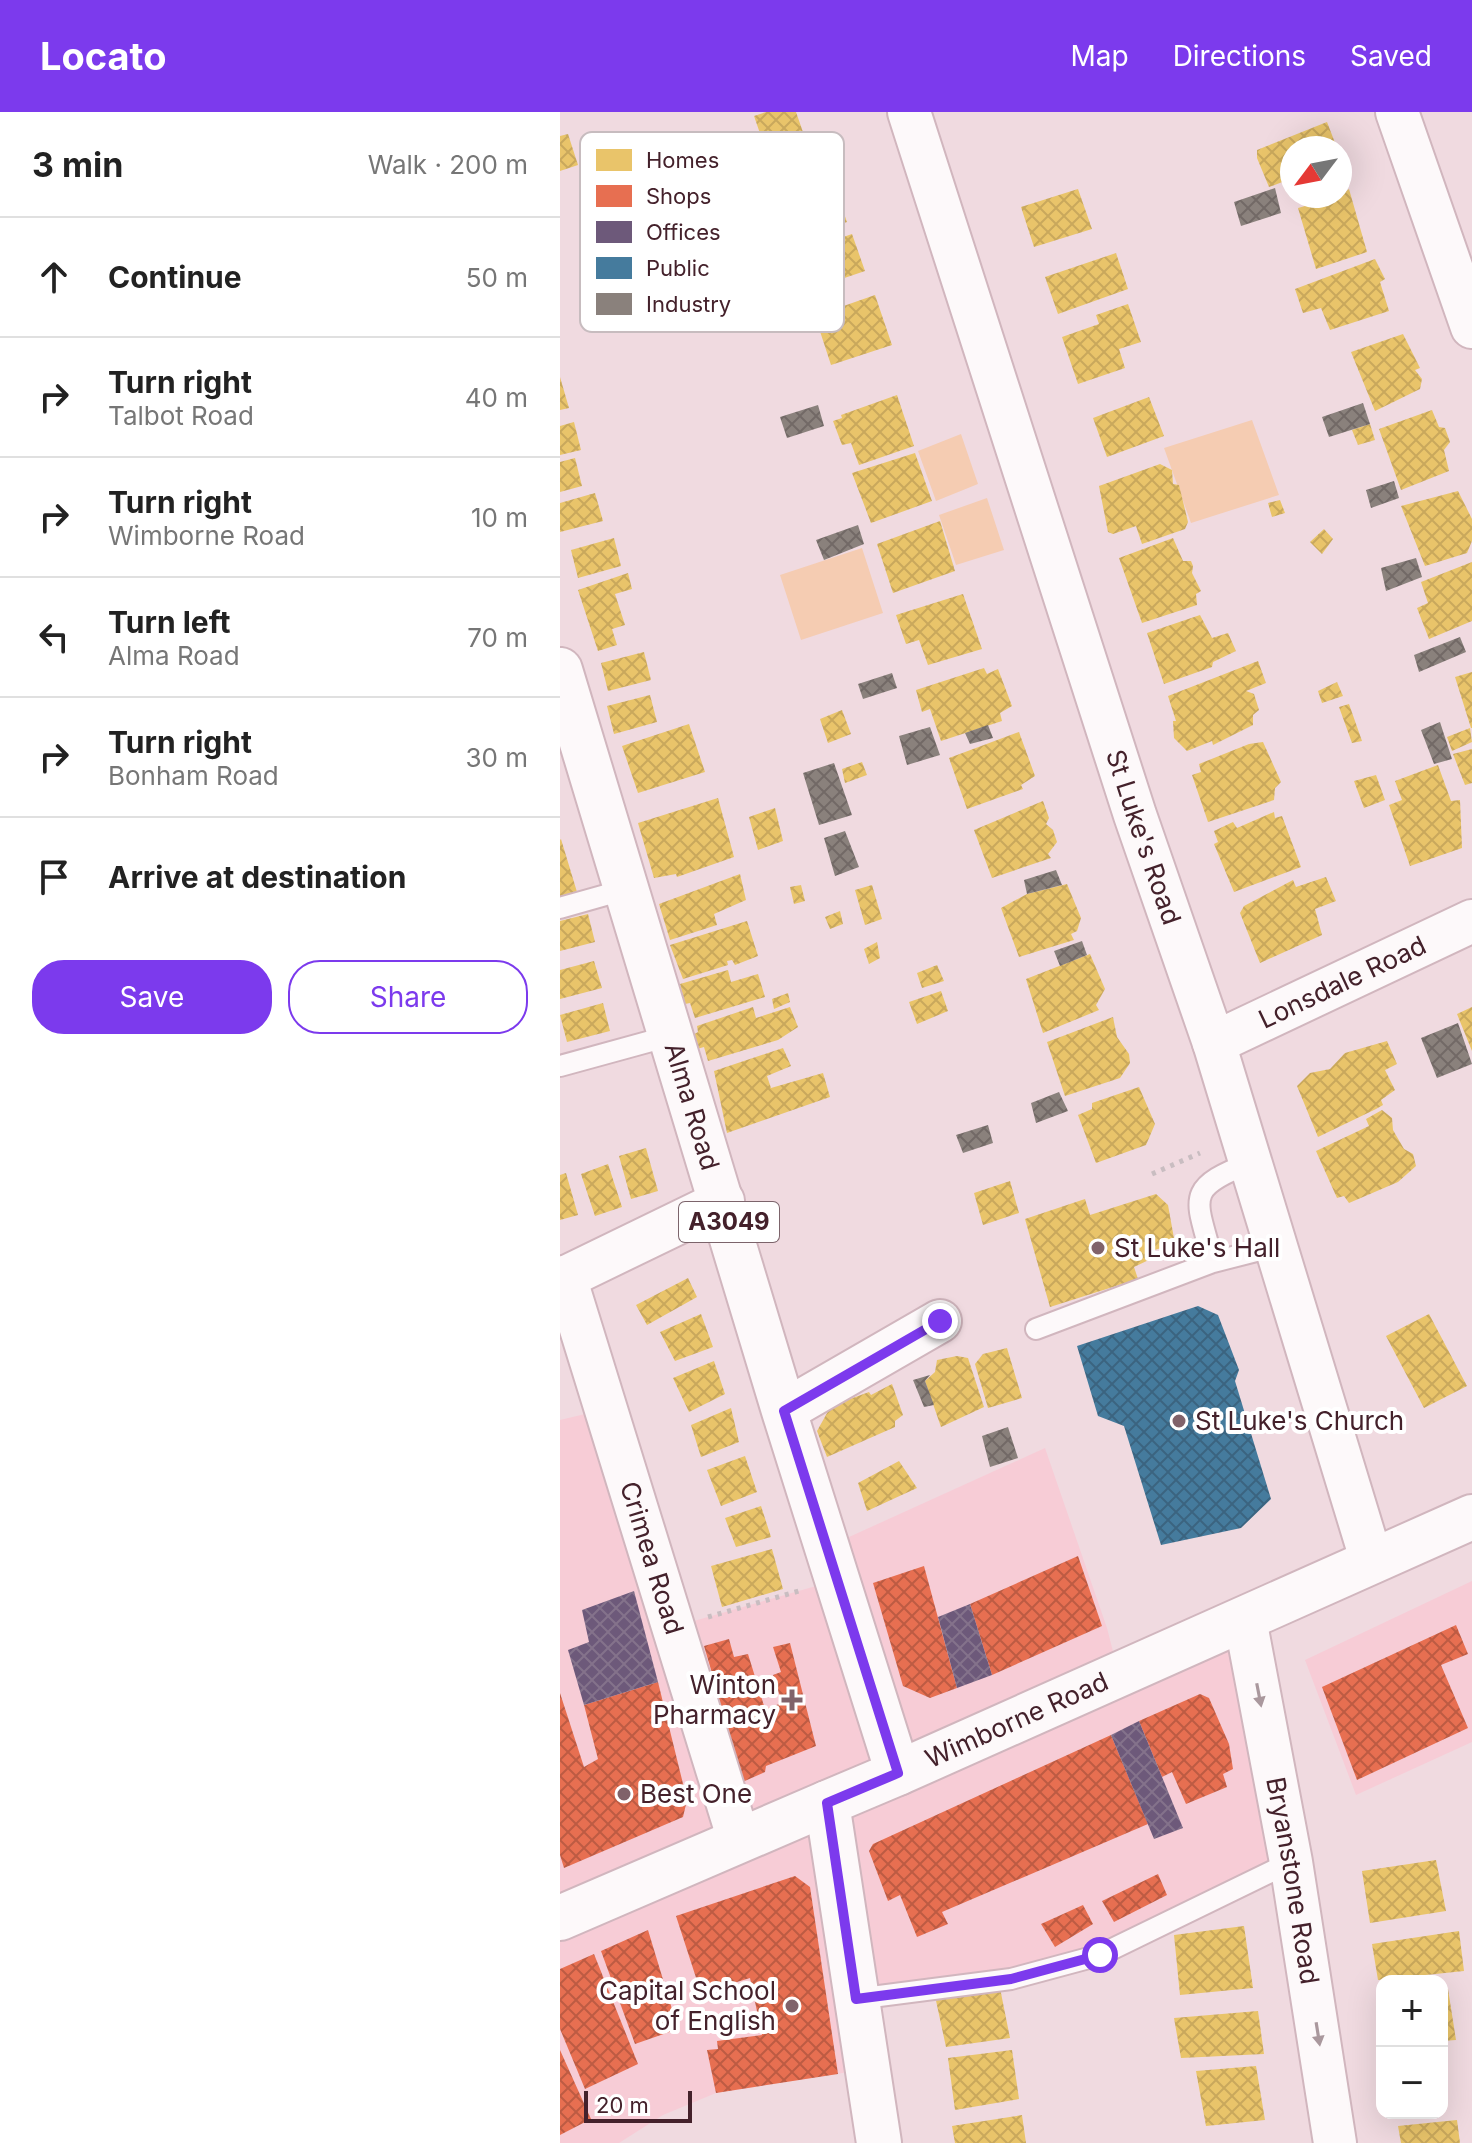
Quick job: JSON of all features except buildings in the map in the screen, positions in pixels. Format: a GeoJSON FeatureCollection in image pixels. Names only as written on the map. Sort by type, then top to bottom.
{"type":"FeatureCollection","features":[{"type":"Feature","properties":{"kind":"main road","name":"Alma Road"},"geometry":{"type":"LineString","coordinates":[[563,690],[673,1035],[784,1411],[898,1773]]}},
{"type":"Feature","properties":{"kind":"main road","name":"Wimborne Road"},"geometry":{"type":"LineString","coordinates":[[560,1918],[898,1773],[1472,1517]]}},
{"type":"Feature","properties":{"kind":"main road"},"geometry":{"type":"LineString","coordinates":[[827,1803],[879,2143]]}},
{"type":"Feature","properties":{"kind":"street","name":"St Luke's Road"},"geometry":{"type":"LineString","coordinates":[[909,112],[1135,815],[1214,1043],[1372,1562]]}},
{"type":"Feature","properties":{"kind":"street"},"geometry":{"type":"LineString","coordinates":[[1397,112],[1472,327]]}},
{"type":"Feature","properties":{"kind":"street","name":"Lonsdale Road"},"geometry":{"type":"LineString","coordinates":[[1214,1043],[1472,921]]}},
{"type":"Feature","properties":{"kind":"street"},"geometry":{"type":"LineString","coordinates":[[562,1279],[723,1201]]}},
{"type":"Feature","properties":{"kind":"street","name":"Crimea Road"},"geometry":{"type":"LineString","coordinates":[[562,1279],[739,1840]]}},
{"type":"Feature","properties":{"kind":"street"},"geometry":{"type":"LineString","coordinates":[[784,1411],[940,1321]]}},
{"type":"Feature","properties":{"kind":"street","name":"Bryanstone Road"},"geometry":{"type":"LineString","coordinates":[[1245,1619],[1291,1862],[1335,2143]]}},
{"type":"Feature","properties":{"kind":"lane"},"geometry":{"type":"LineString","coordinates":[[560,908],[627,889]]}},
{"type":"Feature","properties":{"kind":"lane"},"geometry":{"type":"LineString","coordinates":[[560,1066],[673,1035]]}},
{"type":"Feature","properties":{"kind":"lane"},"geometry":{"type":"LineString","coordinates":[[1213,1262],[1198,1203],[1202,1187],[1215,1177],[1250,1163]]}},
{"type":"Feature","properties":{"kind":"lane"},"geometry":{"type":"LineString","coordinates":[[1036,1329],[1213,1262],[1276,1246]]}},
{"type":"Feature","properties":{"kind":"lane"},"geometry":{"type":"LineString","coordinates":[[856,1999],[1011,1979],[1100,1955],[1291,1862]]}},
{"type":"Feature","properties":{"kind":"path"},"geometry":{"type":"LineString","coordinates":[[673,1627],[837,1580]]}},
{"type":"Feature","properties":{"kind":"shaded area"},"geometry":{"type":"Polygon","coordinates":[[[1252,420],[1279,495],[1191,523],[1164,448],[1252,420]]]}},
{"type":"Feature","properties":{"kind":"shaded area"},"geometry":{"type":"Polygon","coordinates":[[[961,434],[978,484],[936,501],[918,451],[961,434]]]}},
{"type":"Feature","properties":{"kind":"shaded area"},"geometry":{"type":"Polygon","coordinates":[[[987,498],[1004,550],[956,565],[939,515],[987,498]]]}},
{"type":"Feature","properties":{"kind":"shaded area"},"geometry":{"type":"Polygon","coordinates":[[[862,548],[883,613],[801,640],[780,575],[862,548]]]}},
{"type":"Feature","properties":{"kind":"shaded area"},"geometry":{"type":"Polygon","coordinates":[[[606,1409],[673,1627],[837,1580],[827,1547],[1045,1448],[1107,1628],[1119,1675],[1245,1619],[1291,1862],[1100,1955],[857,1999],[868,2069],[716,2093],[663,2115],[619,2143],[560,2143],[560,1420],[606,1409]]]}},
{"type":"Feature","properties":{"kind":"shaded area"},"geometry":{"type":"Polygon","coordinates":[[[1472,1581],[1472,1742],[1356,1795],[1305,1660],[1472,1581]]]}},
{"type":"Feature","properties":{"kind":"place","name":"St Luke's Hall"},"geometry":{"type":"Point","coordinates":[1098,1248]}},
{"type":"Feature","properties":{"kind":"place","name":"St Luke's Church"},"geometry":{"type":"Point","coordinates":[1179,1421]}},
{"type":"Feature","properties":{"kind":"place","name":"Winton Pharmacy"},"geometry":{"type":"Point","coordinates":[792,1700]}},
{"type":"Feature","properties":{"kind":"place","name":"Best One"},"geometry":{"type":"Point","coordinates":[624,1794]}},
{"type":"Feature","properties":{"kind":"place","name":"Capital School of English"},"geometry":{"type":"Point","coordinates":[792,2006]}},
{"type":"Feature","properties":{"kind":"route"},"geometry":{"type":"LineString","coordinates":[[940,1321],[784,1411],[898,1773],[827,1803],[856,1999],[1011,1979],[1100,1955]]}}]}
